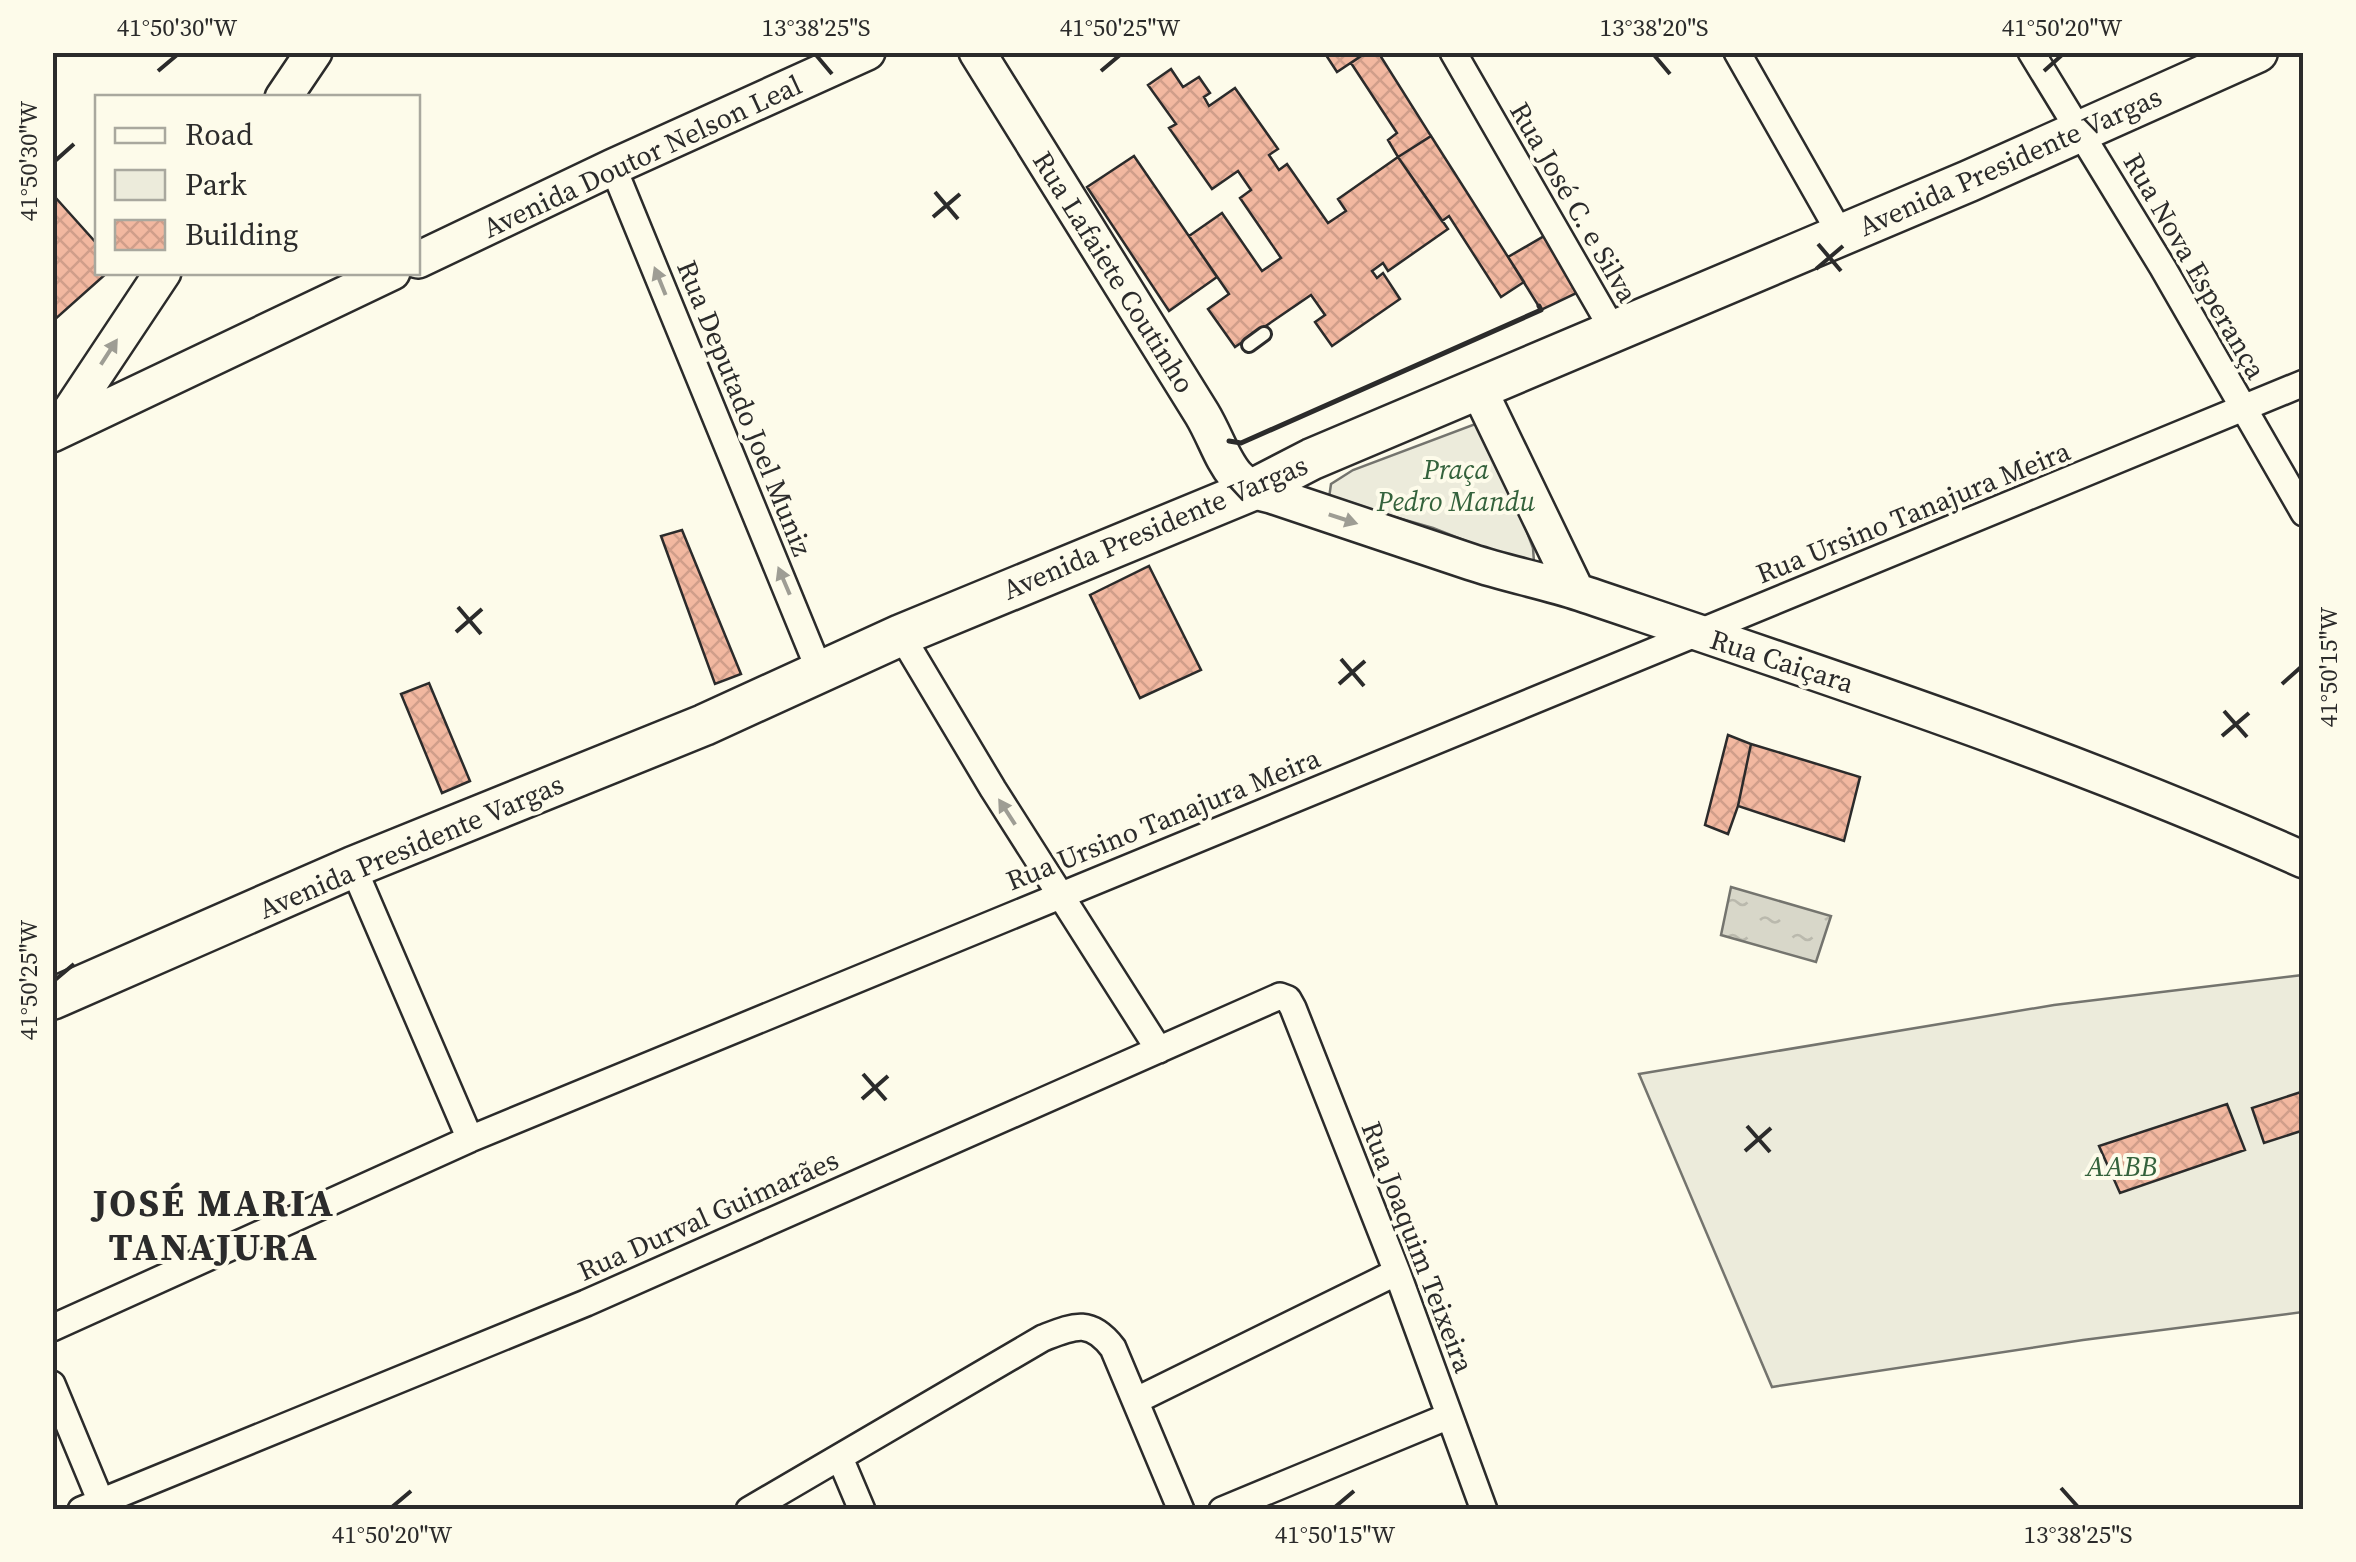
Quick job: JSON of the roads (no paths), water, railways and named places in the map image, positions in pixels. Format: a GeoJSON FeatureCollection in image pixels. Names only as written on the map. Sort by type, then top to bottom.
{"type":"FeatureCollection","features":[{"type":"Feature","properties":{"kind":"main road","name":"Avenida Presidente Vargas"},"geometry":{"type":"LineString","coordinates":[[52,999],[354,866],[704,724],[900,635],[1250,491],[1312,459],[1841,235],[2256,52]]}},
{"type":"Feature","properties":{"kind":"street","name":"Avenida Doutor Nelson Leal"},"geometry":{"type":"LineString","coordinates":[[420,259],[866,52]]}},
{"type":"Feature","properties":{"kind":"street","name":"Rua Lafaiete Coutinho"},"geometry":{"type":"LineString","coordinates":[[976,52],[1174,367],[1221,446],[1230,471],[1250,491]]}},
{"type":"Feature","properties":{"kind":"street","name":"Rua José C. e Silva"},"geometry":{"type":"LineString","coordinates":[[1453,52],[1613,330]]}},
{"type":"Feature","properties":{"kind":"street"},"geometry":{"type":"LineString","coordinates":[[1737,52],[1841,235]]}},
{"type":"Feature","properties":{"kind":"street","name":"Rua Nova Esperança"},"geometry":{"type":"LineString","coordinates":[[2032,52],[2304,513]]}},
{"type":"Feature","properties":{"kind":"street"},"geometry":{"type":"LineString","coordinates":[[284,95],[308,55]]}},
{"type":"Feature","properties":{"kind":"street","name":"Rua Deputado Joel Muniz"},"geometry":{"type":"LineString","coordinates":[[613,167],[820,672]]}},
{"type":"Feature","properties":{"kind":"street"},"geometry":{"type":"LineString","coordinates":[[54,435],[161,275]]}},
{"type":"Feature","properties":{"kind":"street"},"geometry":{"type":"LineString","coordinates":[[54,435],[386,275]]}},
{"type":"Feature","properties":{"kind":"street","name":"Rua Ursino Tanajura Meira"},"geometry":{"type":"LineString","coordinates":[[52,1328],[470,1139],[2304,383]]}},
{"type":"Feature","properties":{"kind":"street"},"geometry":{"type":"LineString","coordinates":[[1478,388],[1576,592]]}},
{"type":"Feature","properties":{"kind":"street","name":"Rua Caiçara"},"geometry":{"type":"LineString","coordinates":[[1250,491],[1812,669],[1966,723],[2304,860]]}},
{"type":"Feature","properties":{"kind":"street"},"geometry":{"type":"LineString","coordinates":[[900,635],[1159,1050]]}},
{"type":"Feature","properties":{"kind":"street"},"geometry":{"type":"LineString","coordinates":[[354,866],[470,1139]]}},
{"type":"Feature","properties":{"kind":"street","name":"Rua Durval Guimarães"},"geometry":{"type":"LineString","coordinates":[[92,1498],[144,1498],[342,1400],[586,1303],[1280,996],[1288,999],[1293,1008]]}},
{"type":"Feature","properties":{"kind":"street","name":"Rua Joaquim Teixeira"},"geometry":{"type":"LineString","coordinates":[[1293,1008],[1397,1272],[1484,1510]]}},
{"type":"Feature","properties":{"kind":"street"},"geometry":{"type":"LineString","coordinates":[[1137,1400],[1397,1272]]}},
{"type":"Feature","properties":{"kind":"street"},"geometry":{"type":"LineString","coordinates":[[749,1510],[1043,1338],[1078,1326],[1103,1336],[1113,1348],[1181,1510]]}},
{"type":"Feature","properties":{"kind":"street"},"geometry":{"type":"LineString","coordinates":[[52,1384],[92,1498]]}},
{"type":"Feature","properties":{"kind":"street"},"geometry":{"type":"LineString","coordinates":[[1222,1510],[1449,1416]]}},
{"type":"Feature","properties":{"kind":"street"},"geometry":{"type":"LineString","coordinates":[[840,1458],[862,1510]]}},
{"type":"Feature","properties":{"kind":"lane"},"geometry":{"type":"LineString","coordinates":[[1249,345],[1264,334]]}},
{"type":"Feature","properties":{"kind":"water"},"geometry":{"type":"Polygon","coordinates":[[[1731,887],[1831,916],[1816,962],[1721,935],[1731,887]]]}},
{"type":"Feature","properties":{"kind":"district","name":"JOSÉ MARIA TANAJURA"},"geometry":{"type":"Point","coordinates":[214,1225]}},
{"type":"Feature","properties":{"kind":"park label","name":"Praça Pedro Mandu"},"geometry":{"type":"Point","coordinates":[1456,485]}},
{"type":"Feature","properties":{"kind":"park label","name":"AABB"},"geometry":{"type":"Point","coordinates":[2122,1166]}}]}
